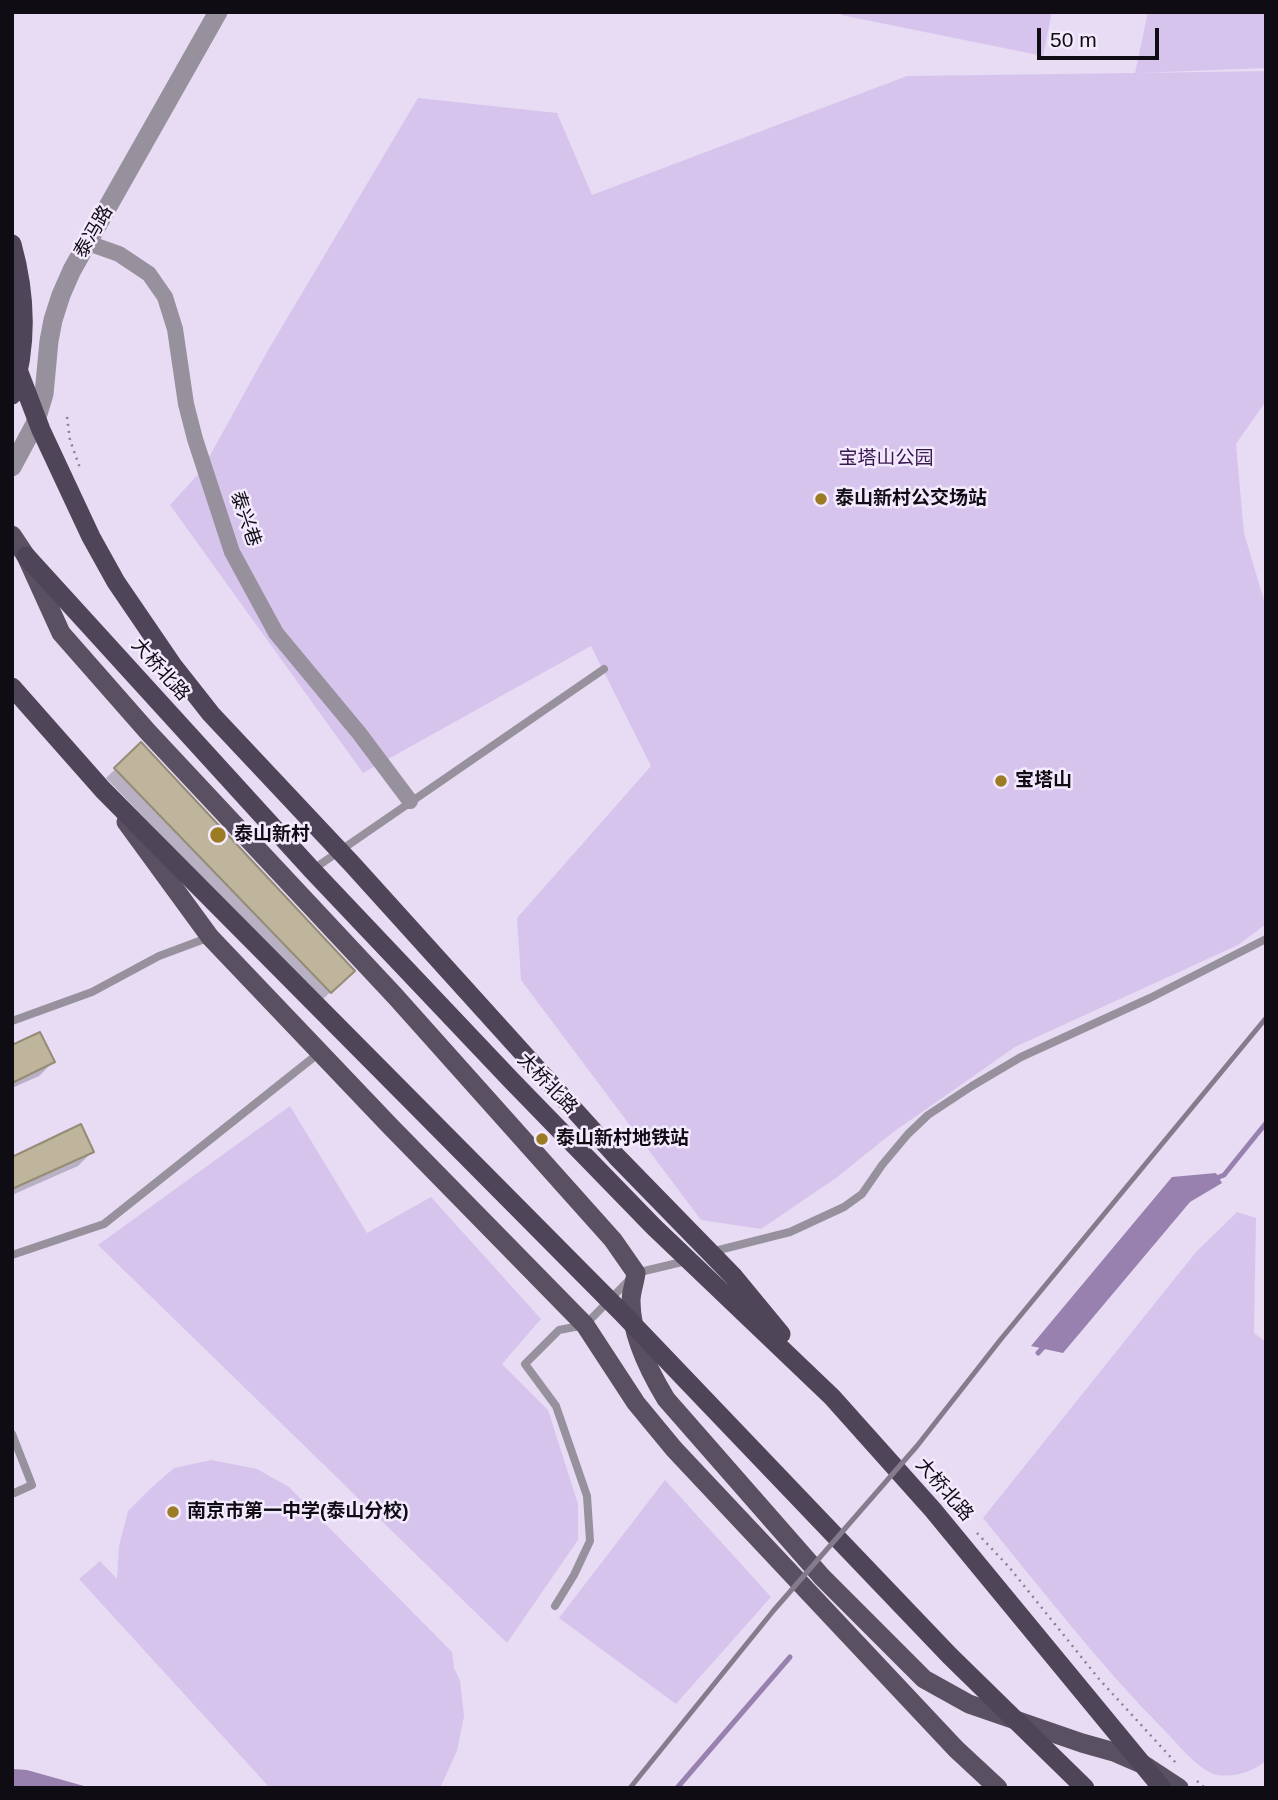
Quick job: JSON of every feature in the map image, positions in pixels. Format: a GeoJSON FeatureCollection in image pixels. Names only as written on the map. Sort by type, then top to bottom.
{"type":"FeatureCollection","features":[{"type":"Feature","properties":{"kind":"highway"},"geometry":{"type":"LineString","coordinates":[[12,244],[22,290],[24,316],[23,346],[12,393]]}},
{"type":"Feature","properties":{"kind":"highway"},"geometry":{"type":"LineString","coordinates":[[12,355],[52,455],[91,537],[116,582],[174,667],[211,714],[352,864],[616,1156],[734,1277],[832,1397]]}},
{"type":"Feature","properties":{"kind":"highway","name":"大桥北路"},"geometry":{"type":"LineString","coordinates":[[26,556],[341,901],[654,1227],[832,1397],[958,1540],[1163,1788]]}},
{"type":"Feature","properties":{"kind":"highway"},"geometry":{"type":"LineString","coordinates":[[12,687],[103,790],[623,1314],[950,1656],[1086,1788]]}},
{"type":"Feature","properties":{"kind":"main road","name":"大桥北路"},"geometry":{"type":"LineString","coordinates":[[12,535],[26,556]]}},
{"type":"Feature","properties":{"kind":"main road"},"geometry":{"type":"LineString","coordinates":[[26,556],[61,634],[148,732],[395,996],[585,1207],[636,1273],[631,1299],[632,1318],[646,1366],[666,1399],[822,1577],[924,1679],[969,1704],[1114,1752],[1144,1765],[1179,1788]]}},
{"type":"Feature","properties":{"kind":"main road"},"geometry":{"type":"LineString","coordinates":[[103,790],[210,937],[585,1325],[636,1403],[674,1449],[956,1749],[998,1788]]}},
{"type":"Feature","properties":{"kind":"street","name":"泰冯路"},"geometry":{"type":"LineString","coordinates":[[12,467],[35,424],[44,394],[48,341],[61,295],[218,12]]}},
{"type":"Feature","properties":{"kind":"street","name":"泰兴巷"},"geometry":{"type":"LineString","coordinates":[[88,243],[118,254],[149,274],[165,297],[175,329],[186,404],[195,439],[232,552],[276,633],[359,733],[410,801]]}},
{"type":"Feature","properties":{"kind":"street"},"geometry":{"type":"LineString","coordinates":[[12,393],[33,386],[46,369]]}},
{"type":"Feature","properties":{"kind":"lane"},"geometry":{"type":"LineString","coordinates":[[312,870],[604,669]]}},
{"type":"Feature","properties":{"kind":"lane"},"geometry":{"type":"LineString","coordinates":[[12,1021],[92,992],[159,956],[210,937]]}},
{"type":"Feature","properties":{"kind":"lane"},"geometry":{"type":"LineString","coordinates":[[555,1606],[574,1576],[590,1541],[587,1496],[556,1406],[525,1364],[559,1330],[585,1325],[636,1273],[695,1259],[717,1249],[790,1232],[844,1207],[862,1194],[908,1134],[929,1115],[972,1086],[1021,1057],[1150,998],[1266,939]]}},
{"type":"Feature","properties":{"kind":"lane"},"geometry":{"type":"LineString","coordinates":[[12,1255],[103,1224],[320,1053]]}},
{"type":"Feature","properties":{"kind":"lane"},"geometry":{"type":"LineString","coordinates":[[12,1434],[32,1485],[12,1494]]}},
{"type":"Feature","properties":{"kind":"green space"},"geometry":{"type":"Polygon","coordinates":[[[841,12],[1052,12],[1043,56],[841,15],[841,12]]]}},
{"type":"Feature","properties":{"kind":"green space","name":"宝塔山公园"},"geometry":{"type":"Polygon","coordinates":[[[1148,12],[1266,12],[1266,68],[1140,73],[1266,71],[1266,401],[1236,444],[1244,533],[1266,607],[1266,924],[1238,945],[1015,1047],[892,1133],[836,1178],[761,1229],[701,1220],[521,980],[517,918],[651,766],[591,646],[363,773],[170,505],[202,470],[267,352],[418,98],[557,113],[592,195],[907,76],[1135,73],[1148,12]]]}},
{"type":"Feature","properties":{"kind":"green space"},"geometry":{"type":"Polygon","coordinates":[[[290,1106],[367,1233],[431,1197],[541,1319],[502,1364],[548,1410],[578,1504],[578,1540],[507,1643],[98,1245],[290,1106]]]}},
{"type":"Feature","properties":{"kind":"green space"},"geometry":{"type":"Polygon","coordinates":[[[1237,1212],[1256,1218],[1254,1333],[1266,1342],[1266,1760],[1248,1771],[1225,1776],[1211,1773],[1198,1764],[1140,1705],[983,1518],[1196,1252],[1237,1212]]]}},
{"type":"Feature","properties":{"kind":"green space"},"geometry":{"type":"Polygon","coordinates":[[[211,1460],[257,1469],[289,1487],[452,1652],[454,1668],[460,1680],[464,1716],[457,1751],[440,1788],[270,1788],[79,1579],[100,1561],[117,1579],[119,1546],[128,1511],[174,1468],[211,1460]]]}},
{"type":"Feature","properties":{"kind":"green space"},"geometry":{"type":"Polygon","coordinates":[[[665,1480],[771,1597],[676,1704],[559,1618],[665,1480]]]}},
{"type":"Feature","properties":{"kind":"shaded area"},"geometry":{"type":"Polygon","coordinates":[[[1216,1173],[1222,1183],[1190,1202],[1063,1353],[1031,1346],[1172,1177],[1216,1173]]]}},
{"type":"Feature","properties":{"kind":"shaded area"},"geometry":{"type":"Polygon","coordinates":[[[12,1769],[27,1770],[91,1788],[12,1788],[12,1769]]]}},
{"type":"Feature","properties":{"kind":"building"},"geometry":{"type":"Polygon","coordinates":[[[141,742],[355,971],[331,993],[114,768],[141,742]]]}},
{"type":"Feature","properties":{"kind":"building"},"geometry":{"type":"Polygon","coordinates":[[[40,1032],[55,1062],[12,1083],[12,1045],[40,1032]]]}},
{"type":"Feature","properties":{"kind":"building"},"geometry":{"type":"Polygon","coordinates":[[[81,1124],[94,1152],[12,1189],[12,1157],[81,1124]]]}},
{"type":"Feature","properties":{"kind":"waterway"},"geometry":{"type":"LineString","coordinates":[[1214,1179],[1224,1175],[1266,1123]]}},
{"type":"Feature","properties":{"kind":"waterway"},"geometry":{"type":"LineString","coordinates":[[1038,1353],[1047,1343]]}},
{"type":"Feature","properties":{"kind":"waterway"},"geometry":{"type":"LineString","coordinates":[[677,1788],[790,1657]]}},
{"type":"Feature","properties":{"kind":"railway"},"geometry":{"type":"LineString","coordinates":[[630,1788],[774,1610],[917,1446],[1001,1339],[1266,1018]]}},
{"type":"Feature","properties":{"kind":"place","name":"泰山新村公交场站"},"geometry":{"type":"Point","coordinates":[821,499]}},
{"type":"Feature","properties":{"kind":"place","name":"宝塔山"},"geometry":{"type":"Point","coordinates":[1001,781]}},
{"type":"Feature","properties":{"kind":"place","name":"泰山新村"},"geometry":{"type":"Point","coordinates":[218,835]}},
{"type":"Feature","properties":{"kind":"place","name":"泰山新村地铁站"},"geometry":{"type":"Point","coordinates":[542,1139]}},
{"type":"Feature","properties":{"kind":"place","name":"南京市第一中学(泰山分校)"},"geometry":{"type":"Point","coordinates":[173,1512]}}]}
